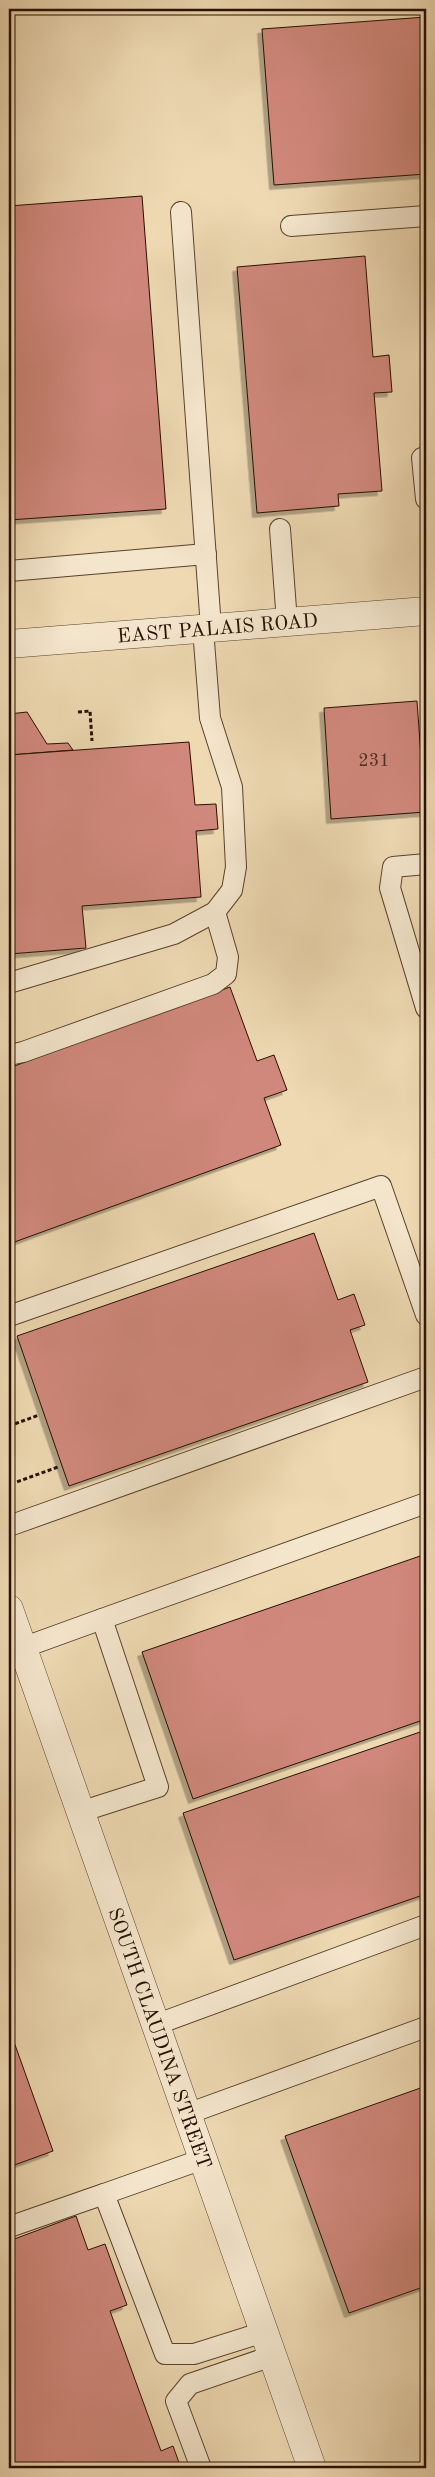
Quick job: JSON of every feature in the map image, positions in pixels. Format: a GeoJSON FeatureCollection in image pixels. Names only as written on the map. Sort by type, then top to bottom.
{"type":"FeatureCollection","features":[{"type":"Feature","properties":{"kind":"street","name":"EAST PALAIS ROAD"},"geometry":{"type":"LineString","coordinates":[[9,644],[426,611]]}},
{"type":"Feature","properties":{"kind":"street","name":"SOUTH CLAUDINA STREET"},"geometry":{"type":"LineString","coordinates":[[9,1609],[312,2468]]}},
{"type":"Feature","properties":{"kind":"lane"},"geometry":{"type":"LineString","coordinates":[[9,983],[174,934],[215,912],[232,890],[236,867],[232,787],[210,718],[206,554],[181,212]]}},
{"type":"Feature","properties":{"kind":"lane"},"geometry":{"type":"LineString","coordinates":[[291,226],[426,216]]}},
{"type":"Feature","properties":{"kind":"lane"},"geometry":{"type":"LineString","coordinates":[[426,457],[422,458],[426,499]]}},
{"type":"Feature","properties":{"kind":"lane"},"geometry":{"type":"LineString","coordinates":[[280,530],[286,622]]}},
{"type":"Feature","properties":{"kind":"lane"},"geometry":{"type":"LineString","coordinates":[[9,570],[206,554]]}},
{"type":"Feature","properties":{"kind":"lane"},"geometry":{"type":"LineString","coordinates":[[426,864],[393,867],[390,888],[426,1008]]}},
{"type":"Feature","properties":{"kind":"lane"},"geometry":{"type":"LineString","coordinates":[[9,1055],[23,1052],[213,984],[226,974],[228,957],[215,912]]}},
{"type":"Feature","properties":{"kind":"lane"},"geometry":{"type":"LineString","coordinates":[[9,1316],[381,1186],[426,1315]]}},
{"type":"Feature","properties":{"kind":"lane"},"geometry":{"type":"LineString","coordinates":[[9,1526],[426,1377]]}},
{"type":"Feature","properties":{"kind":"lane"},"geometry":{"type":"LineString","coordinates":[[22,1648],[426,1503]]}},
{"type":"Feature","properties":{"kind":"lane"},"geometry":{"type":"LineString","coordinates":[[80,1812],[158,1786],[102,1619]]}},
{"type":"Feature","properties":{"kind":"lane"},"geometry":{"type":"LineString","coordinates":[[155,2025],[426,1926]]}},
{"type":"Feature","properties":{"kind":"lane"},"geometry":{"type":"LineString","coordinates":[[186,2114],[426,2026]]}},
{"type":"Feature","properties":{"kind":"lane"},"geometry":{"type":"LineString","coordinates":[[9,2227],[203,2159]]}},
{"type":"Feature","properties":{"kind":"lane"},"geometry":{"type":"LineString","coordinates":[[104,2194],[165,2354],[194,2354],[268,2344]]}},
{"type":"Feature","properties":{"kind":"lane"},"geometry":{"type":"LineString","coordinates":[[200,2468],[176,2402],[190,2384],[268,2344]]}},
{"type":"Feature","properties":{"kind":"path"},"geometry":{"type":"LineString","coordinates":[[78,712],[90,711],[92,741]]}},
{"type":"Feature","properties":{"kind":"path"},"geometry":{"type":"LineString","coordinates":[[9,1426],[39,1415]]}},
{"type":"Feature","properties":{"kind":"path"},"geometry":{"type":"LineString","coordinates":[[11,1484],[58,1467]]}},
{"type":"Feature","properties":{"kind":"building"},"geometry":{"type":"Polygon","coordinates":[[[426,17],[426,174],[274,185],[262,29],[426,17]]]}},
{"type":"Feature","properties":{"kind":"building"},"geometry":{"type":"Polygon","coordinates":[[[142,196],[166,509],[9,520],[9,206],[142,196]]]}},
{"type":"Feature","properties":{"kind":"building"},"geometry":{"type":"Polygon","coordinates":[[[365,256],[373,357],[389,355],[392,392],[374,393],[382,491],[338,494],[339,506],[257,513],[237,267],[365,256]]]}},
{"type":"Feature","properties":{"kind":"building"},"geometry":{"type":"Polygon","coordinates":[[[417,701],[425,812],[331,819],[324,708],[417,701]]]}},
{"type":"Feature","properties":{"kind":"building"},"geometry":{"type":"Polygon","coordinates":[[[27,712],[47,744],[68,743],[73,750],[9,755],[9,714],[27,712]]]}},
{"type":"Feature","properties":{"kind":"building"},"geometry":{"type":"Polygon","coordinates":[[[189,742],[195,805],[216,804],[218,829],[196,831],[201,897],[82,906],[86,948],[9,954],[9,755],[189,742]]]}},
{"type":"Feature","properties":{"kind":"building"},"geometry":{"type":"Polygon","coordinates":[[[230,987],[257,1061],[274,1055],[287,1090],[264,1098],[281,1145],[9,1244],[9,1068],[230,987]]]}},
{"type":"Feature","properties":{"kind":"building"},"geometry":{"type":"Polygon","coordinates":[[[314,1233],[338,1300],[354,1294],[365,1325],[350,1330],[368,1382],[69,1486],[17,1336],[314,1233]]]}},
{"type":"Feature","properties":{"kind":"building"},"geometry":{"type":"Polygon","coordinates":[[[426,1554],[426,1719],[193,1799],[142,1652],[426,1554]]]}},
{"type":"Feature","properties":{"kind":"building"},"geometry":{"type":"Polygon","coordinates":[[[426,1730],[426,1894],[234,1960],[183,1813],[426,1730]]]}},
{"type":"Feature","properties":{"kind":"building"},"geometry":{"type":"Polygon","coordinates":[[[9,2028],[53,2151],[9,2167],[9,2028]]]}},
{"type":"Feature","properties":{"kind":"building"},"geometry":{"type":"Polygon","coordinates":[[[426,2086],[426,2286],[349,2313],[285,2136],[426,2086]]]}},
{"type":"Feature","properties":{"kind":"building"},"geometry":{"type":"Polygon","coordinates":[[[76,2216],[88,2250],[105,2244],[127,2305],[110,2311],[161,2451],[173,2446],[181,2468],[9,2468],[9,2241],[76,2216]]]}}]}
